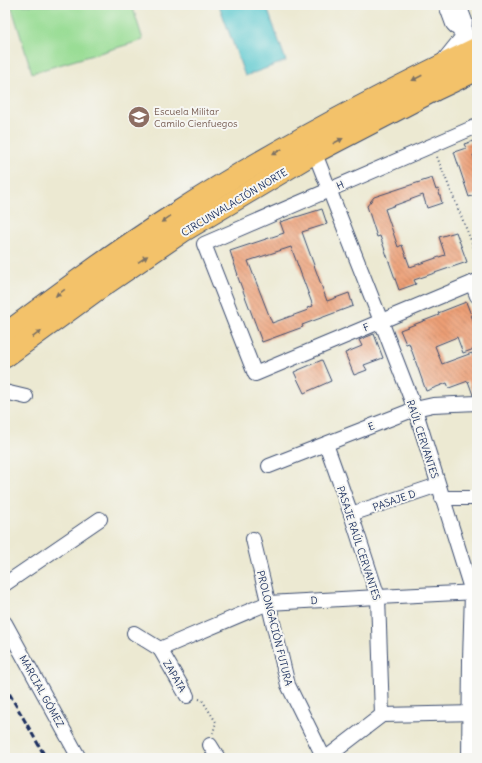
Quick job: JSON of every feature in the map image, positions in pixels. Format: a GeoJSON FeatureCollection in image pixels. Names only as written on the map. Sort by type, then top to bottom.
{"type":"FeatureCollection","features":[{"type":"Feature","properties":{"kind":"highway","name":"CIRCUNVALACIÓN NORTE"},"geometry":{"type":"LineString","coordinates":[[5,357],[97,290],[311,144],[439,66],[473,40]]}},
{"type":"Feature","properties":{"kind":"highway","name":"CIRCUNVALACIÓN NORTE"},"geometry":{"type":"LineString","coordinates":[[5,334],[88,272],[173,215],[238,175],[437,89],[477,70]]}},
{"type":"Feature","properties":{"kind":"street"},"geometry":{"type":"LineString","coordinates":[[446,5],[453,24],[473,40]]}},
{"type":"Feature","properties":{"kind":"street"},"geometry":{"type":"LineString","coordinates":[[459,5],[473,40]]}},
{"type":"Feature","properties":{"kind":"street"},"geometry":{"type":"LineString","coordinates":[[437,89],[439,66]]}},
{"type":"Feature","properties":{"kind":"street","name":"H"},"geometry":{"type":"LineString","coordinates":[[255,374],[204,244],[477,126]]}},
{"type":"Feature","properties":{"kind":"street","name":"RAÚL CERVANTES"},"geometry":{"type":"LineString","coordinates":[[311,144],[415,409],[440,491],[474,592],[473,714],[469,758]]}},
{"type":"Feature","properties":{"kind":"street"},"geometry":{"type":"LineString","coordinates":[[474,282],[477,296]]}},
{"type":"Feature","properties":{"kind":"street","name":"F"},"geometry":{"type":"LineString","coordinates":[[255,374],[474,282]]}},
{"type":"Feature","properties":{"kind":"street"},"geometry":{"type":"LineString","coordinates":[[5,392],[26,397]]}},
{"type":"Feature","properties":{"kind":"street","name":"E"},"geometry":{"type":"LineString","coordinates":[[269,466],[415,409],[433,405],[477,403]]}},
{"type":"Feature","properties":{"kind":"street","name":"PASAJE RAÚL CERVANTES"},"geometry":{"type":"LineString","coordinates":[[326,444],[378,597],[382,715]]}},
{"type":"Feature","properties":{"kind":"street","name":"PASAJE D"},"geometry":{"type":"LineString","coordinates":[[351,514],[440,491],[477,498]]}},
{"type":"Feature","properties":{"kind":"street"},"geometry":{"type":"LineString","coordinates":[[5,584],[100,519]]}},
{"type":"Feature","properties":{"kind":"street","name":"PROLONGACIÓN FUTURA"},"geometry":{"type":"LineString","coordinates":[[253,539],[288,685],[325,758]]}},
{"type":"Feature","properties":{"kind":"street","name":"D"},"geometry":{"type":"LineString","coordinates":[[160,649],[268,603],[474,592]]}},
{"type":"Feature","properties":{"kind":"street","name":"MARCIAL GÓMEZ"},"geometry":{"type":"LineString","coordinates":[[5,623],[79,758]]}},
{"type":"Feature","properties":{"kind":"street"},"geometry":{"type":"LineString","coordinates":[[134,633],[160,649]]}},
{"type":"Feature","properties":{"kind":"street","name":"ZAPATA"},"geometry":{"type":"LineString","coordinates":[[160,649],[187,696]]}},
{"type":"Feature","properties":{"kind":"street"},"geometry":{"type":"LineString","coordinates":[[325,758],[382,715],[473,714]]}},
{"type":"Feature","properties":{"kind":"street"},"geometry":{"type":"LineString","coordinates":[[210,745],[218,758]]}},
{"type":"Feature","properties":{"kind":"path"},"geometry":{"type":"LineString","coordinates":[[432,145],[477,255]]}},
{"type":"Feature","properties":{"kind":"path","name":"ZAPATA"},"geometry":{"type":"LineString","coordinates":[[187,696],[202,700],[216,722],[210,745]]}},
{"type":"Feature","properties":{"kind":"green space"},"geometry":{"type":"Polygon","coordinates":[[[11,5],[132,5],[143,40],[32,73],[11,5]]]}},
{"type":"Feature","properties":{"kind":"water"},"geometry":{"type":"Polygon","coordinates":[[[219,5],[266,5],[286,61],[245,76],[219,5]]]}},
{"type":"Feature","properties":{"kind":"building"},"geometry":{"type":"Polygon","coordinates":[[[477,140],[477,154],[473,155],[477,166],[477,194],[469,197],[454,152],[466,148],[464,144],[477,140]]]}},
{"type":"Feature","properties":{"kind":"building"},"geometry":{"type":"Polygon","coordinates":[[[432,178],[436,190],[438,189],[442,203],[427,208],[423,195],[385,209],[398,247],[402,245],[410,267],[445,255],[439,237],[456,232],[467,262],[414,280],[416,284],[399,290],[380,236],[377,237],[367,206],[374,197],[432,178]]]}},
{"type":"Feature","properties":{"kind":"building"},"geometry":{"type":"Polygon","coordinates":[[[322,209],[327,224],[302,232],[327,301],[349,293],[353,306],[262,342],[237,275],[230,251],[284,233],[280,222],[322,209]],[[291,247],[248,261],[272,323],[308,310],[307,308],[313,306],[291,247]]]}},
{"type":"Feature","properties":{"kind":"building"},"geometry":{"type":"Polygon","coordinates":[[[466,302],[477,330],[477,348],[463,353],[457,337],[435,346],[442,364],[472,353],[477,366],[477,395],[473,395],[468,381],[449,388],[447,383],[426,391],[409,343],[406,344],[400,330],[439,315],[438,313],[466,302]]]}},
{"type":"Feature","properties":{"kind":"building"},"geometry":{"type":"Polygon","coordinates":[[[374,334],[383,358],[364,365],[367,370],[354,375],[345,353],[362,346],[359,340],[374,334]]]}},
{"type":"Feature","properties":{"kind":"building"},"geometry":{"type":"Polygon","coordinates":[[[322,360],[331,381],[304,393],[294,372],[322,360]]]}},
{"type":"Feature","properties":{"kind":"railway"},"geometry":{"type":"LineString","coordinates":[[5,686],[46,758]]}},
{"type":"Feature","properties":{"kind":"place","name":"Escuela Militar Camilo Cienfuegos"},"geometry":{"type":"Point","coordinates":[139,117]}}]}
